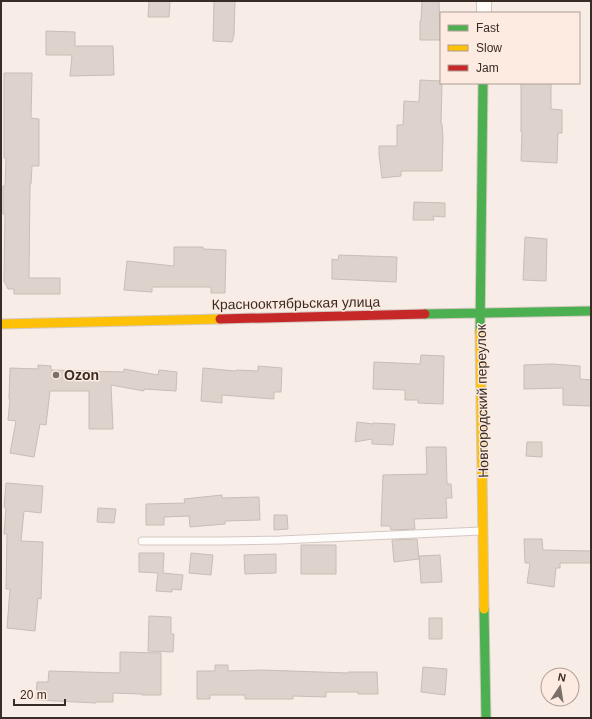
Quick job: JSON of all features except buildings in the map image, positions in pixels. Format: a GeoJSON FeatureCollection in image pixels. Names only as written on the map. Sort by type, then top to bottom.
{"type":"FeatureCollection","features":[{"type":"Feature","properties":{"kind":"street"},"geometry":{"type":"LineString","coordinates":[[484,1],[484,12]]}},
{"type":"Feature","properties":{"kind":"street","name":"Новгородский переулок"},"geometry":{"type":"LineString","coordinates":[[483,84],[480,313],[486,718]]}},
{"type":"Feature","properties":{"kind":"street","name":"Краснооктябрьская улица"},"geometry":{"type":"LineString","coordinates":[[1,324],[480,313],[591,312]]}},
{"type":"Feature","properties":{"kind":"lane"},"geometry":{"type":"LineString","coordinates":[[142,541],[280,540],[484,531]]}},
{"type":"Feature","properties":{"kind":"traffic: fast"},"geometry":{"type":"LineString","coordinates":[[480,332],[483,84]]}},
{"type":"Feature","properties":{"kind":"traffic: fast"},"geometry":{"type":"LineString","coordinates":[[425,314],[591,311]]}},
{"type":"Feature","properties":{"kind":"traffic: fast"},"geometry":{"type":"LineString","coordinates":[[484,609],[486,718]]}},
{"type":"Feature","properties":{"kind":"traffic: slow"},"geometry":{"type":"LineString","coordinates":[[1,324],[220,319]]}},
{"type":"Feature","properties":{"kind":"traffic: slow"},"geometry":{"type":"LineString","coordinates":[[480,332],[484,609]]}},
{"type":"Feature","properties":{"kind":"traffic: jam"},"geometry":{"type":"LineString","coordinates":[[220,319],[425,314]]}},
{"type":"Feature","properties":{"kind":"place","name":"Ozon"},"geometry":{"type":"Point","coordinates":[56,375]}}]}
